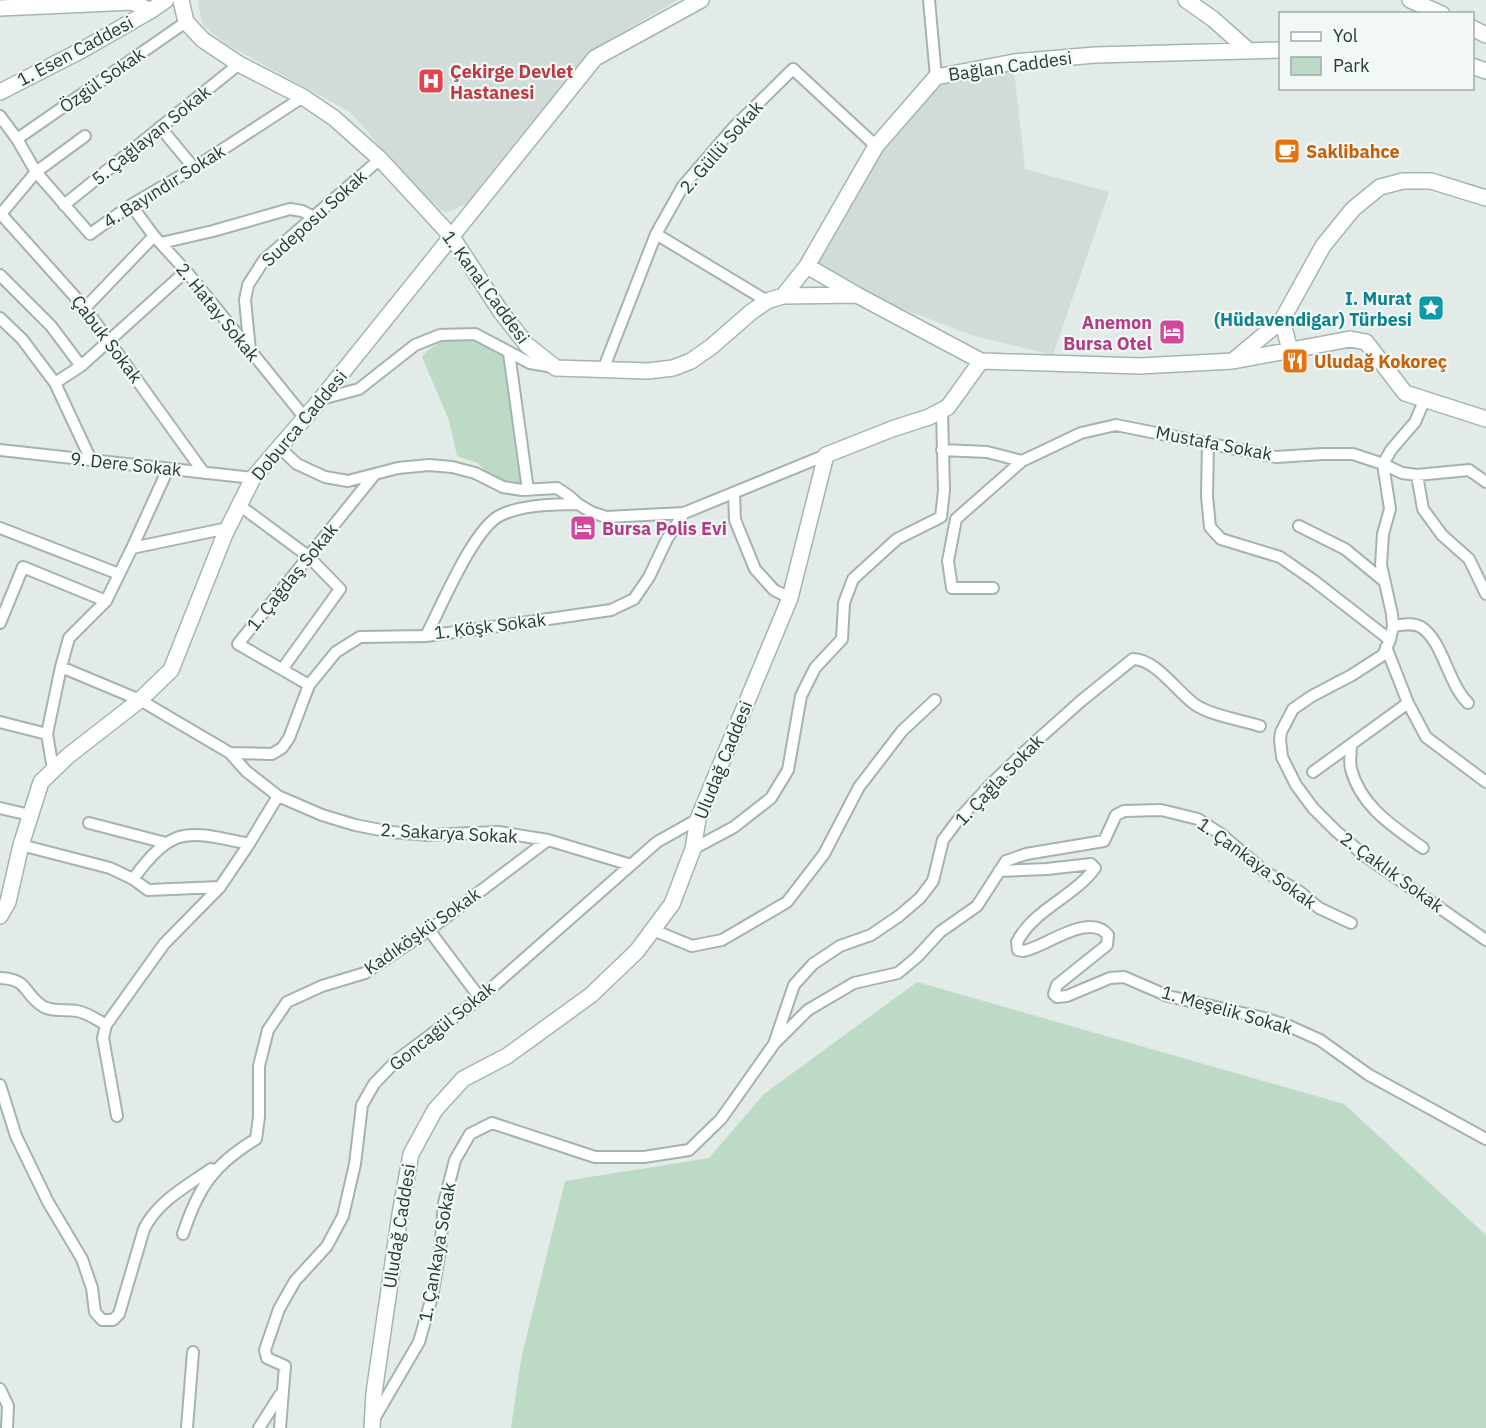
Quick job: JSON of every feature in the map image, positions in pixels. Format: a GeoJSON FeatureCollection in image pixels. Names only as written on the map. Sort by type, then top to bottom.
{"type":"FeatureCollection","features":[{"type":"Feature","properties":{"kind":"main road"},"geometry":{"type":"LineString","coordinates":[[181,0],[186,22]]}},
{"type":"Feature","properties":{"kind":"main road","name":"Doburca Caddesi"},"geometry":{"type":"LineString","coordinates":[[0,916],[8,902],[21,845],[41,782],[53,769],[140,700],[171,670],[228,528],[253,478],[321,399],[596,58],[701,0]]}},
{"type":"Feature","properties":{"kind":"main road"},"geometry":{"type":"LineString","coordinates":[[1186,0],[1213,19],[1250,51]]}},
{"type":"Feature","properties":{"kind":"main road"},"geometry":{"type":"LineString","coordinates":[[1410,0],[1437,12]]}},
{"type":"Feature","properties":{"kind":"main road"},"geometry":{"type":"LineString","coordinates":[[1,5],[133,2],[150,11],[165,1]]}},
{"type":"Feature","properties":{"kind":"main road","name":"1. Kanal Caddesi"},"geometry":{"type":"LineString","coordinates":[[165,1],[203,40],[239,64],[303,97],[334,118],[380,159],[452,237],[501,312],[527,345],[556,368]]}},
{"type":"Feature","properties":{"kind":"main road","name":"1. Esen Caddesi"},"geometry":{"type":"LineString","coordinates":[[0,92],[82,50],[150,11]]}},
{"type":"Feature","properties":{"kind":"main road","name":"Bağlan Caddesi"},"geometry":{"type":"LineString","coordinates":[[783,296],[807,266],[876,146],[936,77],[1014,62],[1084,56],[1279,50]]}},
{"type":"Feature","properties":{"kind":"main road"},"geometry":{"type":"LineString","coordinates":[[1233,361],[1282,320],[1323,246],[1353,209],[1380,187],[1403,181],[1431,181],[1486,198]]}},
{"type":"Feature","properties":{"kind":"main road"},"geometry":{"type":"LineString","coordinates":[[807,266],[981,361],[1140,366],[1233,361],[1350,339],[1366,342],[1405,393],[1486,419]]}},
{"type":"Feature","properties":{"kind":"main road"},"geometry":{"type":"LineString","coordinates":[[556,368],[648,371],[673,369],[691,361],[767,302],[783,296],[857,295]]}},
{"type":"Feature","properties":{"kind":"main road"},"geometry":{"type":"LineString","coordinates":[[1282,320],[1290,350]]}},
{"type":"Feature","properties":{"kind":"main road"},"geometry":{"type":"LineString","coordinates":[[826,456],[942,411],[948,407],[981,361]]}},
{"type":"Feature","properties":{"kind":"main road","name":"Uludağ Caddesi"},"geometry":{"type":"LineString","coordinates":[[372,1425],[374,1393],[411,1154],[435,1110],[463,1079],[507,1056],[591,995],[637,951],[672,904],[687,869],[698,819],[790,598],[826,456]]}},
{"type":"Feature","properties":{"kind":"street"},"geometry":{"type":"LineString","coordinates":[[929,0],[936,77]]}},
{"type":"Feature","properties":{"kind":"street","name":"Özgül Sokak"},"geometry":{"type":"LineString","coordinates":[[17,139],[186,22]]}},
{"type":"Feature","properties":{"kind":"street","name":"5. Çağlayan Sokak"},"geometry":{"type":"LineString","coordinates":[[64,205],[239,64]]}},
{"type":"Feature","properties":{"kind":"street","name":"2. Güllü Sokak"},"geometry":{"type":"LineString","coordinates":[[603,370],[656,234],[683,186],[733,128],[793,69],[876,146]]}},
{"type":"Feature","properties":{"kind":"street","name":"4. Bayındır Sokak"},"geometry":{"type":"LineString","coordinates":[[0,116],[17,139],[36,172],[90,234],[131,205],[194,168],[303,97]]}},
{"type":"Feature","properties":{"kind":"street"},"geometry":{"type":"LineString","coordinates":[[160,127],[194,168]]}},
{"type":"Feature","properties":{"kind":"street"},"geometry":{"type":"LineString","coordinates":[[0,214],[36,172],[85,136]]}},
{"type":"Feature","properties":{"kind":"street","name":"Sudeposu Sokak"},"geometry":{"type":"LineString","coordinates":[[250,351],[245,300],[248,285],[264,260],[380,159]]}},
{"type":"Feature","properties":{"kind":"street","name":"2. Hatay Sokak"},"geometry":{"type":"LineString","coordinates":[[131,205],[305,418]]}},
{"type":"Feature","properties":{"kind":"street"},"geometry":{"type":"LineString","coordinates":[[85,308],[157,239],[213,231],[290,209],[302,211],[314,217]]}},
{"type":"Feature","properties":{"kind":"street","name":"Çabuk Sokak"},"geometry":{"type":"LineString","coordinates":[[0,214],[85,308],[204,473]]}},
{"type":"Feature","properties":{"kind":"street"},"geometry":{"type":"LineString","coordinates":[[656,234],[767,302]]}},
{"type":"Feature","properties":{"kind":"street"},"geometry":{"type":"LineString","coordinates":[[55,383],[81,366],[186,271]]}},
{"type":"Feature","properties":{"kind":"street"},"geometry":{"type":"LineString","coordinates":[[0,275],[51,326],[81,366]]}},
{"type":"Feature","properties":{"kind":"street"},"geometry":{"type":"LineString","coordinates":[[0,318],[22,339],[55,383],[90,460]]}},
{"type":"Feature","properties":{"kind":"street"},"geometry":{"type":"LineString","coordinates":[[321,399],[359,389],[415,345],[441,335],[475,334],[530,363],[556,368]]}},
{"type":"Feature","properties":{"kind":"street"},"geometry":{"type":"LineString","coordinates":[[509,353],[528,490]]}},
{"type":"Feature","properties":{"kind":"street"},"geometry":{"type":"LineString","coordinates":[[1388,643],[1393,626],[1381,565],[1383,534],[1390,509],[1383,464],[1391,450],[1415,422],[1425,399]]}},
{"type":"Feature","properties":{"kind":"street"},"geometry":{"type":"LineString","coordinates":[[941,517],[944,490],[942,411]]}},
{"type":"Feature","properties":{"kind":"street","name":"Mustafa Sokak"},"geometry":{"type":"LineString","coordinates":[[956,519],[1022,461],[1081,433],[1116,425],[1276,457],[1353,454],[1402,473],[1417,475],[1469,470],[1486,482]]}},
{"type":"Feature","properties":{"kind":"street"},"geometry":{"type":"LineString","coordinates":[[1208,443],[1207,496],[1210,527],[1221,539],[1280,557],[1323,587],[1388,643],[1408,703],[1426,737],[1486,782]]}},
{"type":"Feature","properties":{"kind":"street"},"geometry":{"type":"LineString","coordinates":[[280,448],[297,464],[325,477],[348,481],[408,467],[429,465],[452,467],[475,472],[503,487],[528,490],[557,488],[591,512],[606,517],[684,513],[826,456]]}},
{"type":"Feature","properties":{"kind":"street","name":"9. Dere Sokak"},"geometry":{"type":"LineString","coordinates":[[0,450],[253,478]]}},
{"type":"Feature","properties":{"kind":"street"},"geometry":{"type":"LineString","coordinates":[[942,450],[987,452],[1022,461]]}},
{"type":"Feature","properties":{"kind":"street"},"geometry":{"type":"LineString","coordinates":[[53,769],[47,734],[69,638],[106,601],[168,469]]}},
{"type":"Feature","properties":{"kind":"street","name":"1. Çağdaş Sokak"},"geometry":{"type":"LineString","coordinates":[[309,685],[238,644],[375,474]]}},
{"type":"Feature","properties":{"kind":"street"},"geometry":{"type":"LineString","coordinates":[[1417,475],[1423,509],[1442,535],[1469,559],[1486,594]]}},
{"type":"Feature","properties":{"kind":"street"},"geometry":{"type":"LineString","coordinates":[[734,493],[735,520],[755,569],[774,590],[790,598]]}},
{"type":"Feature","properties":{"kind":"street","name":"1. Köşk Sokak"},"geometry":{"type":"LineString","coordinates":[[426,636],[478,534],[499,515],[535,505],[578,504]]}},
{"type":"Feature","properties":{"kind":"street"},"geometry":{"type":"LineString","coordinates":[[239,505],[308,556],[340,589],[283,668]]}},
{"type":"Feature","properties":{"kind":"street","name":"1. Köşk Sokak"},"geometry":{"type":"LineString","coordinates":[[426,636],[611,610],[634,599],[649,577],[667,539],[684,513]]}},
{"type":"Feature","properties":{"kind":"street"},"geometry":{"type":"LineString","coordinates":[[693,849],[734,827],[771,798],[777,789],[788,770],[801,696],[815,668],[842,639],[844,603],[854,579],[897,539],[941,517],[956,519],[948,561],[951,588],[993,588]]}},
{"type":"Feature","properties":{"kind":"street"},"geometry":{"type":"LineString","coordinates":[[1299,526],[1345,549],[1384,581]]}},
{"type":"Feature","properties":{"kind":"street"},"geometry":{"type":"LineString","coordinates":[[0,528],[119,574]]}},
{"type":"Feature","properties":{"kind":"street"},"geometry":{"type":"LineString","coordinates":[[132,548],[228,528]]}},
{"type":"Feature","properties":{"kind":"street"},"geometry":{"type":"LineString","coordinates":[[0,623],[23,567],[106,601]]}},
{"type":"Feature","properties":{"kind":"street"},"geometry":{"type":"LineString","coordinates":[[1393,626],[1409,624],[1421,627],[1444,659],[1459,694],[1468,703]]}},
{"type":"Feature","properties":{"kind":"street"},"geometry":{"type":"LineString","coordinates":[[61,667],[140,700],[230,753],[272,754],[282,748],[289,738],[309,685],[336,652],[360,637],[426,636]]}},
{"type":"Feature","properties":{"kind":"street","name":"2. Çaklık Sokak"},"geometry":{"type":"LineString","coordinates":[[1388,643],[1383,654],[1360,670],[1293,709],[1281,732],[1282,757],[1296,785],[1313,808],[1365,856],[1486,940]]}},
{"type":"Feature","properties":{"kind":"street","name":"1. Çağla Sokak"},"geometry":{"type":"LineString","coordinates":[[774,1044],[794,985],[813,964],[840,946],[871,935],[920,898],[933,881],[943,840],[958,820],[1034,743],[1133,659],[1140,659],[1150,665],[1194,704],[1209,711],[1260,726]]}},
{"type":"Feature","properties":{"kind":"street"},"geometry":{"type":"LineString","coordinates":[[653,930],[692,946],[722,940],[787,902],[824,854],[860,787],[902,732],[935,700]]}},
{"type":"Feature","properties":{"kind":"street"},"geometry":{"type":"LineString","coordinates":[[1313,772],[1408,703]]}},
{"type":"Feature","properties":{"kind":"street"},"geometry":{"type":"LineString","coordinates":[[0,722],[47,734]]}},
{"type":"Feature","properties":{"kind":"street"},"geometry":{"type":"LineString","coordinates":[[1351,745],[1350,768],[1363,799],[1390,824],[1424,848]]}},
{"type":"Feature","properties":{"kind":"street","name":"2. Sakarya Sokak"},"geometry":{"type":"LineString","coordinates":[[230,753],[246,771],[278,796],[322,815],[356,825],[391,832],[427,835],[498,832],[548,840]]}},
{"type":"Feature","properties":{"kind":"street"},"geometry":{"type":"LineString","coordinates":[[117,1116],[103,1038],[106,1025],[164,944],[220,887],[278,796]]}},
{"type":"Feature","properties":{"kind":"street"},"geometry":{"type":"LineString","coordinates":[[0,808],[30,814]]}},
{"type":"Feature","properties":{"kind":"street","name":"1. Çankaya Sokak"},"geometry":{"type":"LineString","coordinates":[[372,1425],[419,1342],[432,1297],[440,1251],[444,1203],[455,1160],[470,1134],[492,1123],[595,1157],[644,1157],[689,1150],[721,1119],[774,1044],[808,1010],[854,983],[898,974],[940,932],[977,906],[1006,861],[1026,854],[1104,841],[1116,815],[1124,811],[1161,810],[1198,819],[1221,834],[1264,871],[1300,892],[1319,908],[1351,924]]}},
{"type":"Feature","properties":{"kind":"street","name":"Goncagül Sokak"},"geometry":{"type":"LineString","coordinates":[[280,1428],[285,1366],[267,1358],[265,1350],[279,1309],[295,1281],[327,1246],[343,1216],[355,1164],[362,1104],[374,1084],[397,1060],[480,998],[657,842],[698,819]]}},
{"type":"Feature","properties":{"kind":"street"},"geometry":{"type":"LineString","coordinates":[[89,823],[166,843]]}},
{"type":"Feature","properties":{"kind":"street"},"geometry":{"type":"LineString","coordinates":[[133,879],[147,861],[166,843],[188,833],[249,844]]}},
{"type":"Feature","properties":{"kind":"street"},"geometry":{"type":"LineString","coordinates":[[548,840],[631,865]]}},
{"type":"Feature","properties":{"kind":"street","name":"Kadıköşkü Sokak"},"geometry":{"type":"LineString","coordinates":[[183,1234],[192,1208],[210,1176],[235,1152],[256,1139],[259,1118],[259,1066],[268,1030],[287,1002],[322,986],[365,973],[429,930],[548,840]]}},
{"type":"Feature","properties":{"kind":"street"},"geometry":{"type":"LineString","coordinates":[[21,845],[110,868],[133,879],[148,890],[220,887]]}},
{"type":"Feature","properties":{"kind":"street","name":"1. Meşelik Sokak"},"geometry":{"type":"LineString","coordinates":[[999,871],[1090,864],[1095,868],[1087,879],[1031,922],[1017,942],[1018,950],[1023,951],[1075,930],[1100,929],[1108,935],[1107,945],[1103,949],[1057,985],[1054,994],[1057,997],[1067,996],[1110,978],[1124,977],[1168,996],[1272,1021],[1320,1040],[1375,1079],[1486,1139]]}},
{"type":"Feature","properties":{"kind":"street"},"geometry":{"type":"LineString","coordinates":[[429,930],[480,998]]}},
{"type":"Feature","properties":{"kind":"street"},"geometry":{"type":"LineString","coordinates":[[0,978],[12,978],[24,985],[32,997],[46,1008],[78,1011],[106,1025]]}},
{"type":"Feature","properties":{"kind":"street"},"geometry":{"type":"LineString","coordinates":[[0,1085],[16,1136],[48,1202],[82,1259],[92,1288],[95,1312],[105,1321],[113,1320],[118,1314],[148,1220],[165,1201],[214,1167],[220,1166]]}},
{"type":"Feature","properties":{"kind":"street"},"geometry":{"type":"LineString","coordinates":[[187,1428],[193,1352]]}},
{"type":"Feature","properties":{"kind":"street"},"geometry":{"type":"LineString","coordinates":[[0,1389],[8,1406],[7,1428]]}},
{"type":"Feature","properties":{"kind":"street"},"geometry":{"type":"LineString","coordinates":[[259,1428],[282,1392]]}},
{"type":"Feature","properties":{"kind":"shaded area","name":"Çekirge Devlet Hastanesi"},"geometry":{"type":"Polygon","coordinates":[[[199,0],[678,0],[592,50],[471,202],[445,213],[423,195],[350,112],[224,43],[203,25],[199,0]]]}},
{"type":"Feature","properties":{"kind":"shaded area"},"geometry":{"type":"Polygon","coordinates":[[[1014,70],[1025,169],[1109,192],[1053,355],[974,336],[877,299],[814,264],[883,150],[939,84],[1014,70]]]}},
{"type":"Feature","properties":{"kind":"green space"},"geometry":{"type":"Polygon","coordinates":[[[442,341],[472,341],[504,352],[523,485],[506,483],[489,475],[478,463],[457,456],[449,420],[422,357],[442,341]]]}},
{"type":"Feature","properties":{"kind":"green space"},"geometry":{"type":"Polygon","coordinates":[[[917,982],[1344,1104],[1486,1235],[1486,1428],[511,1428],[521,1359],[565,1181],[709,1158],[764,1094],[917,982]]]}},
{"type":"Feature","properties":{"kind":"place","name":"Çekirge Devlet Hastanesi"},"geometry":{"type":"Point","coordinates":[431,81]}},
{"type":"Feature","properties":{"kind":"place","name":"Saklibahce"},"geometry":{"type":"Point","coordinates":[1287,151]}},
{"type":"Feature","properties":{"kind":"place","name":"I. Murat (Hüdavendigar) Türbesi"},"geometry":{"type":"Point","coordinates":[1431,308]}},
{"type":"Feature","properties":{"kind":"place","name":"Anemon Bursa Otel"},"geometry":{"type":"Point","coordinates":[1172,332]}},
{"type":"Feature","properties":{"kind":"place","name":"Uludağ Kokoreç"},"geometry":{"type":"Point","coordinates":[1295,361]}},
{"type":"Feature","properties":{"kind":"place","name":"Bursa Polis Evi"},"geometry":{"type":"Point","coordinates":[583,528]}}]}
